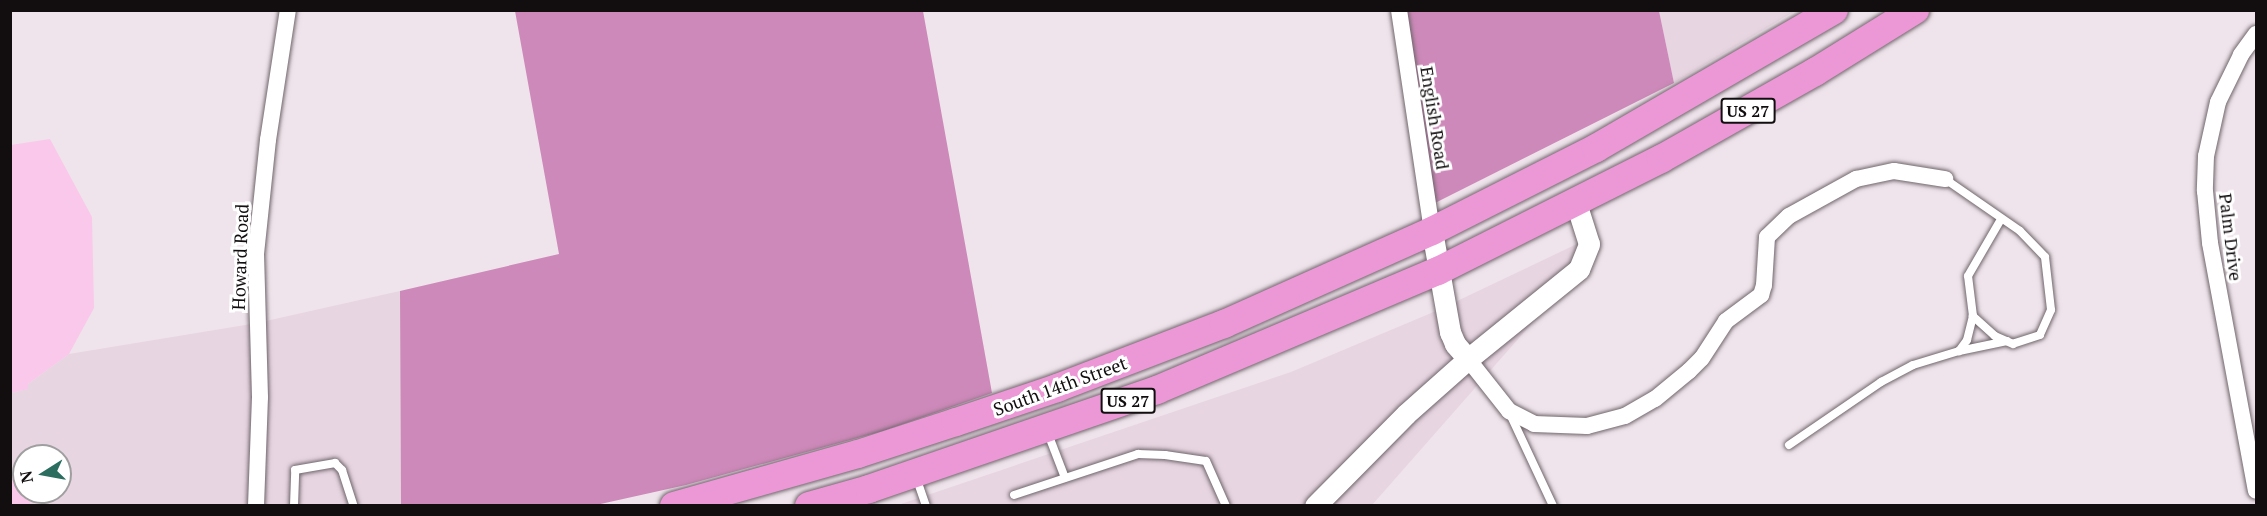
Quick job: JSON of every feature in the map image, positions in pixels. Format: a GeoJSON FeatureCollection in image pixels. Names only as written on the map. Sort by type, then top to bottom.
{"type":"FeatureCollection","features":[{"type":"Feature","properties":{"kind":"highway","name":"US 27"},"geometry":{"type":"LineString","coordinates":[[1432,231],[1633,128],[1834,10]]}},
{"type":"Feature","properties":{"kind":"highway","name":"US 27"},"geometry":{"type":"LineString","coordinates":[[1438,271],[1576,203],[1737,117],[1901,14]]}},
{"type":"Feature","properties":{"kind":"highway","name":"South 14th Street"},"geometry":{"type":"LineString","coordinates":[[674,506],[858,454],[1057,388],[1224,324],[1432,231]]}},
{"type":"Feature","properties":{"kind":"highway","name":"South 14th Street"},"geometry":{"type":"LineString","coordinates":[[826,503],[1047,429],[1220,365],[1438,271]]}},
{"type":"Feature","properties":{"kind":"highway"},"geometry":{"type":"LineString","coordinates":[[715,506],[738,488]]}},
{"type":"Feature","properties":{"kind":"street","name":"Howard Road"},"geometry":{"type":"LineString","coordinates":[[256,506],[260,397],[256,254],[268,140],[288,10]]}},
{"type":"Feature","properties":{"kind":"street","name":"English Road"},"geometry":{"type":"LineString","coordinates":[[1399,10],[1432,231]]}},
{"type":"Feature","properties":{"kind":"street","name":"Palm Drive"},"geometry":{"type":"LineString","coordinates":[[2256,34],[2241,55],[2218,102],[2207,147],[2205,191],[2210,243],[2256,491]]}},
{"type":"Feature","properties":{"kind":"street"},"geometry":{"type":"LineString","coordinates":[[1432,231],[1450,332],[1455,344],[1509,411],[1534,424],[1596,425],[1625,416],[1670,388],[1702,357],[1726,321],[1761,295],[1764,285],[1767,237],[1789,216],[1856,179],[1894,171],[1945,179]]}},
{"type":"Feature","properties":{"kind":"street"},"geometry":{"type":"LineString","coordinates":[[1316,506],[1398,422],[1468,359],[1579,269],[1589,244],[1576,203]]}},
{"type":"Feature","properties":{"kind":"lane"},"geometry":{"type":"LineString","coordinates":[[1945,179],[2020,231],[2044,257],[2051,310],[2040,334],[2013,344],[1995,336],[1973,316]]}},
{"type":"Feature","properties":{"kind":"lane"},"geometry":{"type":"LineString","coordinates":[[1959,351],[1967,340],[1973,316],[1968,276],[2001,219]]}},
{"type":"Feature","properties":{"kind":"lane"},"geometry":{"type":"LineString","coordinates":[[1789,445],[1881,382],[1913,365],[1959,351],[2007,341]]}},
{"type":"Feature","properties":{"kind":"lane"},"geometry":{"type":"LineString","coordinates":[[1509,411],[1553,506]]}},
{"type":"Feature","properties":{"kind":"lane"},"geometry":{"type":"LineString","coordinates":[[1047,429],[1065,478]]}},
{"type":"Feature","properties":{"kind":"lane"},"geometry":{"type":"LineString","coordinates":[[1014,495],[1138,454],[1165,454],[1206,461],[1226,506]]}},
{"type":"Feature","properties":{"kind":"lane"},"geometry":{"type":"LineString","coordinates":[[294,506],[296,470],[334,463],[342,470],[354,506]]}},
{"type":"Feature","properties":{"kind":"lane"},"geometry":{"type":"LineString","coordinates":[[915,474],[926,506]]}},
{"type":"Feature","properties":{"kind":"shaded area"},"geometry":{"type":"Polygon","coordinates":[[[1659,10],[1795,11],[1674,83],[1659,10]]]}},
{"type":"Feature","properties":{"kind":"shaded area"},"geometry":{"type":"Polygon","coordinates":[[[515,11],[923,11],[992,393],[883,431],[686,485],[596,505],[401,505],[400,291],[559,254],[515,11]]]}},
{"type":"Feature","properties":{"kind":"shaded area"},"geometry":{"type":"Polygon","coordinates":[[[1402,11],[1659,11],[1674,83],[1435,203],[1402,11]]]}},
{"type":"Feature","properties":{"kind":"shaded area"},"geometry":{"type":"Polygon","coordinates":[[[50,139],[92,217],[94,308],[69,354],[28,384],[28,389],[11,393],[11,145],[50,139]]]}},
{"type":"Feature","properties":{"kind":"shaded area"},"geometry":{"type":"Polygon","coordinates":[[[1579,243],[1571,264],[1469,347],[1459,329],[1453,303],[1579,243]]]}},
{"type":"Feature","properties":{"kind":"shaded area"},"geometry":{"type":"Polygon","coordinates":[[[400,291],[401,505],[30,505],[72,504],[72,444],[12,444],[11,471],[11,393],[27,389],[28,384],[69,354],[257,323],[400,291]]]}},
{"type":"Feature","properties":{"kind":"shaded area"},"geometry":{"type":"Polygon","coordinates":[[[1547,306],[1372,505],[1327,506],[1356,475],[1474,365],[1547,306]]]}},
{"type":"Feature","properties":{"kind":"shaded area"},"geometry":{"type":"Polygon","coordinates":[[[1436,311],[1456,358],[1342,465],[1304,505],[895,506],[1291,372],[1436,311]]]}},
{"type":"Feature","properties":{"kind":"shaded area"},"geometry":{"type":"Polygon","coordinates":[[[11,471],[12,504],[30,505],[11,505],[11,471]]]}}]}
